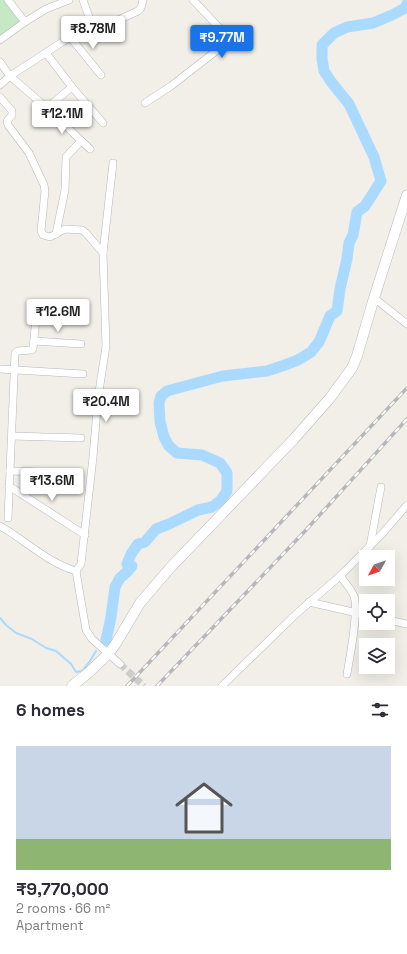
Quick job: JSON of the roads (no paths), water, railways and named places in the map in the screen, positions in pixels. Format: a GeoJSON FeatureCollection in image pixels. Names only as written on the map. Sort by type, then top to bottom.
{"type":"FeatureCollection","features":[{"type":"Feature","properties":{"kind":"street"},"geometry":{"type":"LineString","coordinates":[[8,0],[25,22]]}},
{"type":"Feature","properties":{"kind":"street"},"geometry":{"type":"LineString","coordinates":[[0,40],[25,22],[58,2],[69,0]]}},
{"type":"Feature","properties":{"kind":"street"},"geometry":{"type":"LineString","coordinates":[[82,0],[94,31]]}},
{"type":"Feature","properties":{"kind":"street"},"geometry":{"type":"LineString","coordinates":[[0,85],[10,76],[70,37],[82,32],[94,31],[138,10],[141,8],[142,0],[150,0]]}},
{"type":"Feature","properties":{"kind":"street"},"geometry":{"type":"LineString","coordinates":[[145,103],[229,41],[228,37],[193,0]]}},
{"type":"Feature","properties":{"kind":"street"},"geometry":{"type":"LineString","coordinates":[[70,37],[102,75]]}},
{"type":"Feature","properties":{"kind":"street"},"geometry":{"type":"LineString","coordinates":[[46,52],[72,87],[102,123]]}},
{"type":"Feature","properties":{"kind":"street"},"geometry":{"type":"LineString","coordinates":[[0,62],[10,76],[90,149]]}},
{"type":"Feature","properties":{"kind":"street"},"geometry":{"type":"LineString","coordinates":[[46,108],[72,87]]}},
{"type":"Feature","properties":{"kind":"street"},"geometry":{"type":"LineString","coordinates":[[0,97],[12,111],[12,115],[7,121],[8,125],[29,154],[44,185],[45,191],[41,231],[43,235],[50,237],[65,229],[82,230],[86,232],[103,253]]}},
{"type":"Feature","properties":{"kind":"street"},"geometry":{"type":"LineString","coordinates":[[56,234],[65,190],[66,157],[81,141]]}},
{"type":"Feature","properties":{"kind":"street"},"geometry":{"type":"LineString","coordinates":[[113,163],[103,253],[106,346],[98,398],[85,535],[81,564],[76,571],[86,630],[92,639],[120,664]]}},
{"type":"Feature","properties":{"kind":"street"},"geometry":{"type":"LineString","coordinates":[[72,686],[108,654],[140,603],[165,574],[293,440],[330,398],[352,368],[407,194]]}},
{"type":"Feature","properties":{"kind":"street"},"geometry":{"type":"LineString","coordinates":[[374,298],[407,324]]}},
{"type":"Feature","properties":{"kind":"street"},"geometry":{"type":"LineString","coordinates":[[8,518],[16,352],[32,350],[34,348],[36,317],[39,314],[83,314]]}},
{"type":"Feature","properties":{"kind":"street"},"geometry":{"type":"LineString","coordinates":[[34,341],[81,344]]}},
{"type":"Feature","properties":{"kind":"street"},"geometry":{"type":"LineString","coordinates":[[0,369],[83,374]]}},
{"type":"Feature","properties":{"kind":"street"},"geometry":{"type":"LineString","coordinates":[[12,436],[81,438]]}},
{"type":"Feature","properties":{"kind":"street"},"geometry":{"type":"LineString","coordinates":[[10,471],[73,473]]}},
{"type":"Feature","properties":{"kind":"street"},"geometry":{"type":"LineString","coordinates":[[9,486],[85,535]]}},
{"type":"Feature","properties":{"kind":"street"},"geometry":{"type":"LineString","coordinates":[[370,546],[381,487]]}},
{"type":"Feature","properties":{"kind":"street"},"geometry":{"type":"LineString","coordinates":[[222,686],[296,614],[340,576],[382,534],[407,505]]}},
{"type":"Feature","properties":{"kind":"street"},"geometry":{"type":"LineString","coordinates":[[0,526],[53,561],[76,571]]}},
{"type":"Feature","properties":{"kind":"street"},"geometry":{"type":"LineString","coordinates":[[340,576],[354,598],[355,613],[347,674]]}},
{"type":"Feature","properties":{"kind":"street"},"geometry":{"type":"LineString","coordinates":[[309,602],[359,614]]}},
{"type":"Feature","properties":{"kind":"street"},"geometry":{"type":"LineString","coordinates":[[395,621],[407,624]]}},
{"type":"Feature","properties":{"kind":"waterway"},"geometry":{"type":"LineString","coordinates":[[106,640],[115,587],[120,578],[132,566],[127,564],[131,554],[138,544],[145,542],[156,529],[198,510],[212,507],[221,500],[227,491],[227,473],[220,463],[202,455],[177,453],[169,446],[164,437],[160,422],[159,403],[161,396],[167,391],[223,376],[267,371],[298,360],[311,352],[319,342],[330,316],[337,311],[349,243],[353,235],[357,212],[365,206],[381,181],[374,157],[349,104],[324,71],[322,45],[334,33],[347,27],[373,23],[405,8],[407,4]]}},
{"type":"Feature","properties":{"kind":"waterway"},"geometry":{"type":"LineString","coordinates":[[0,618],[16,633],[32,639],[46,648],[56,651],[71,664],[76,672],[82,671],[96,651]]}},
{"type":"Feature","properties":{"kind":"tunnel"},"geometry":{"type":"LineString","coordinates":[[120,664],[144,686]]}},
{"type":"Feature","properties":{"kind":"railway"},"geometry":{"type":"LineString","coordinates":[[127,686],[407,388]]}},
{"type":"Feature","properties":{"kind":"railway"},"geometry":{"type":"LineString","coordinates":[[157,686],[306,530],[407,419]]}}]}
